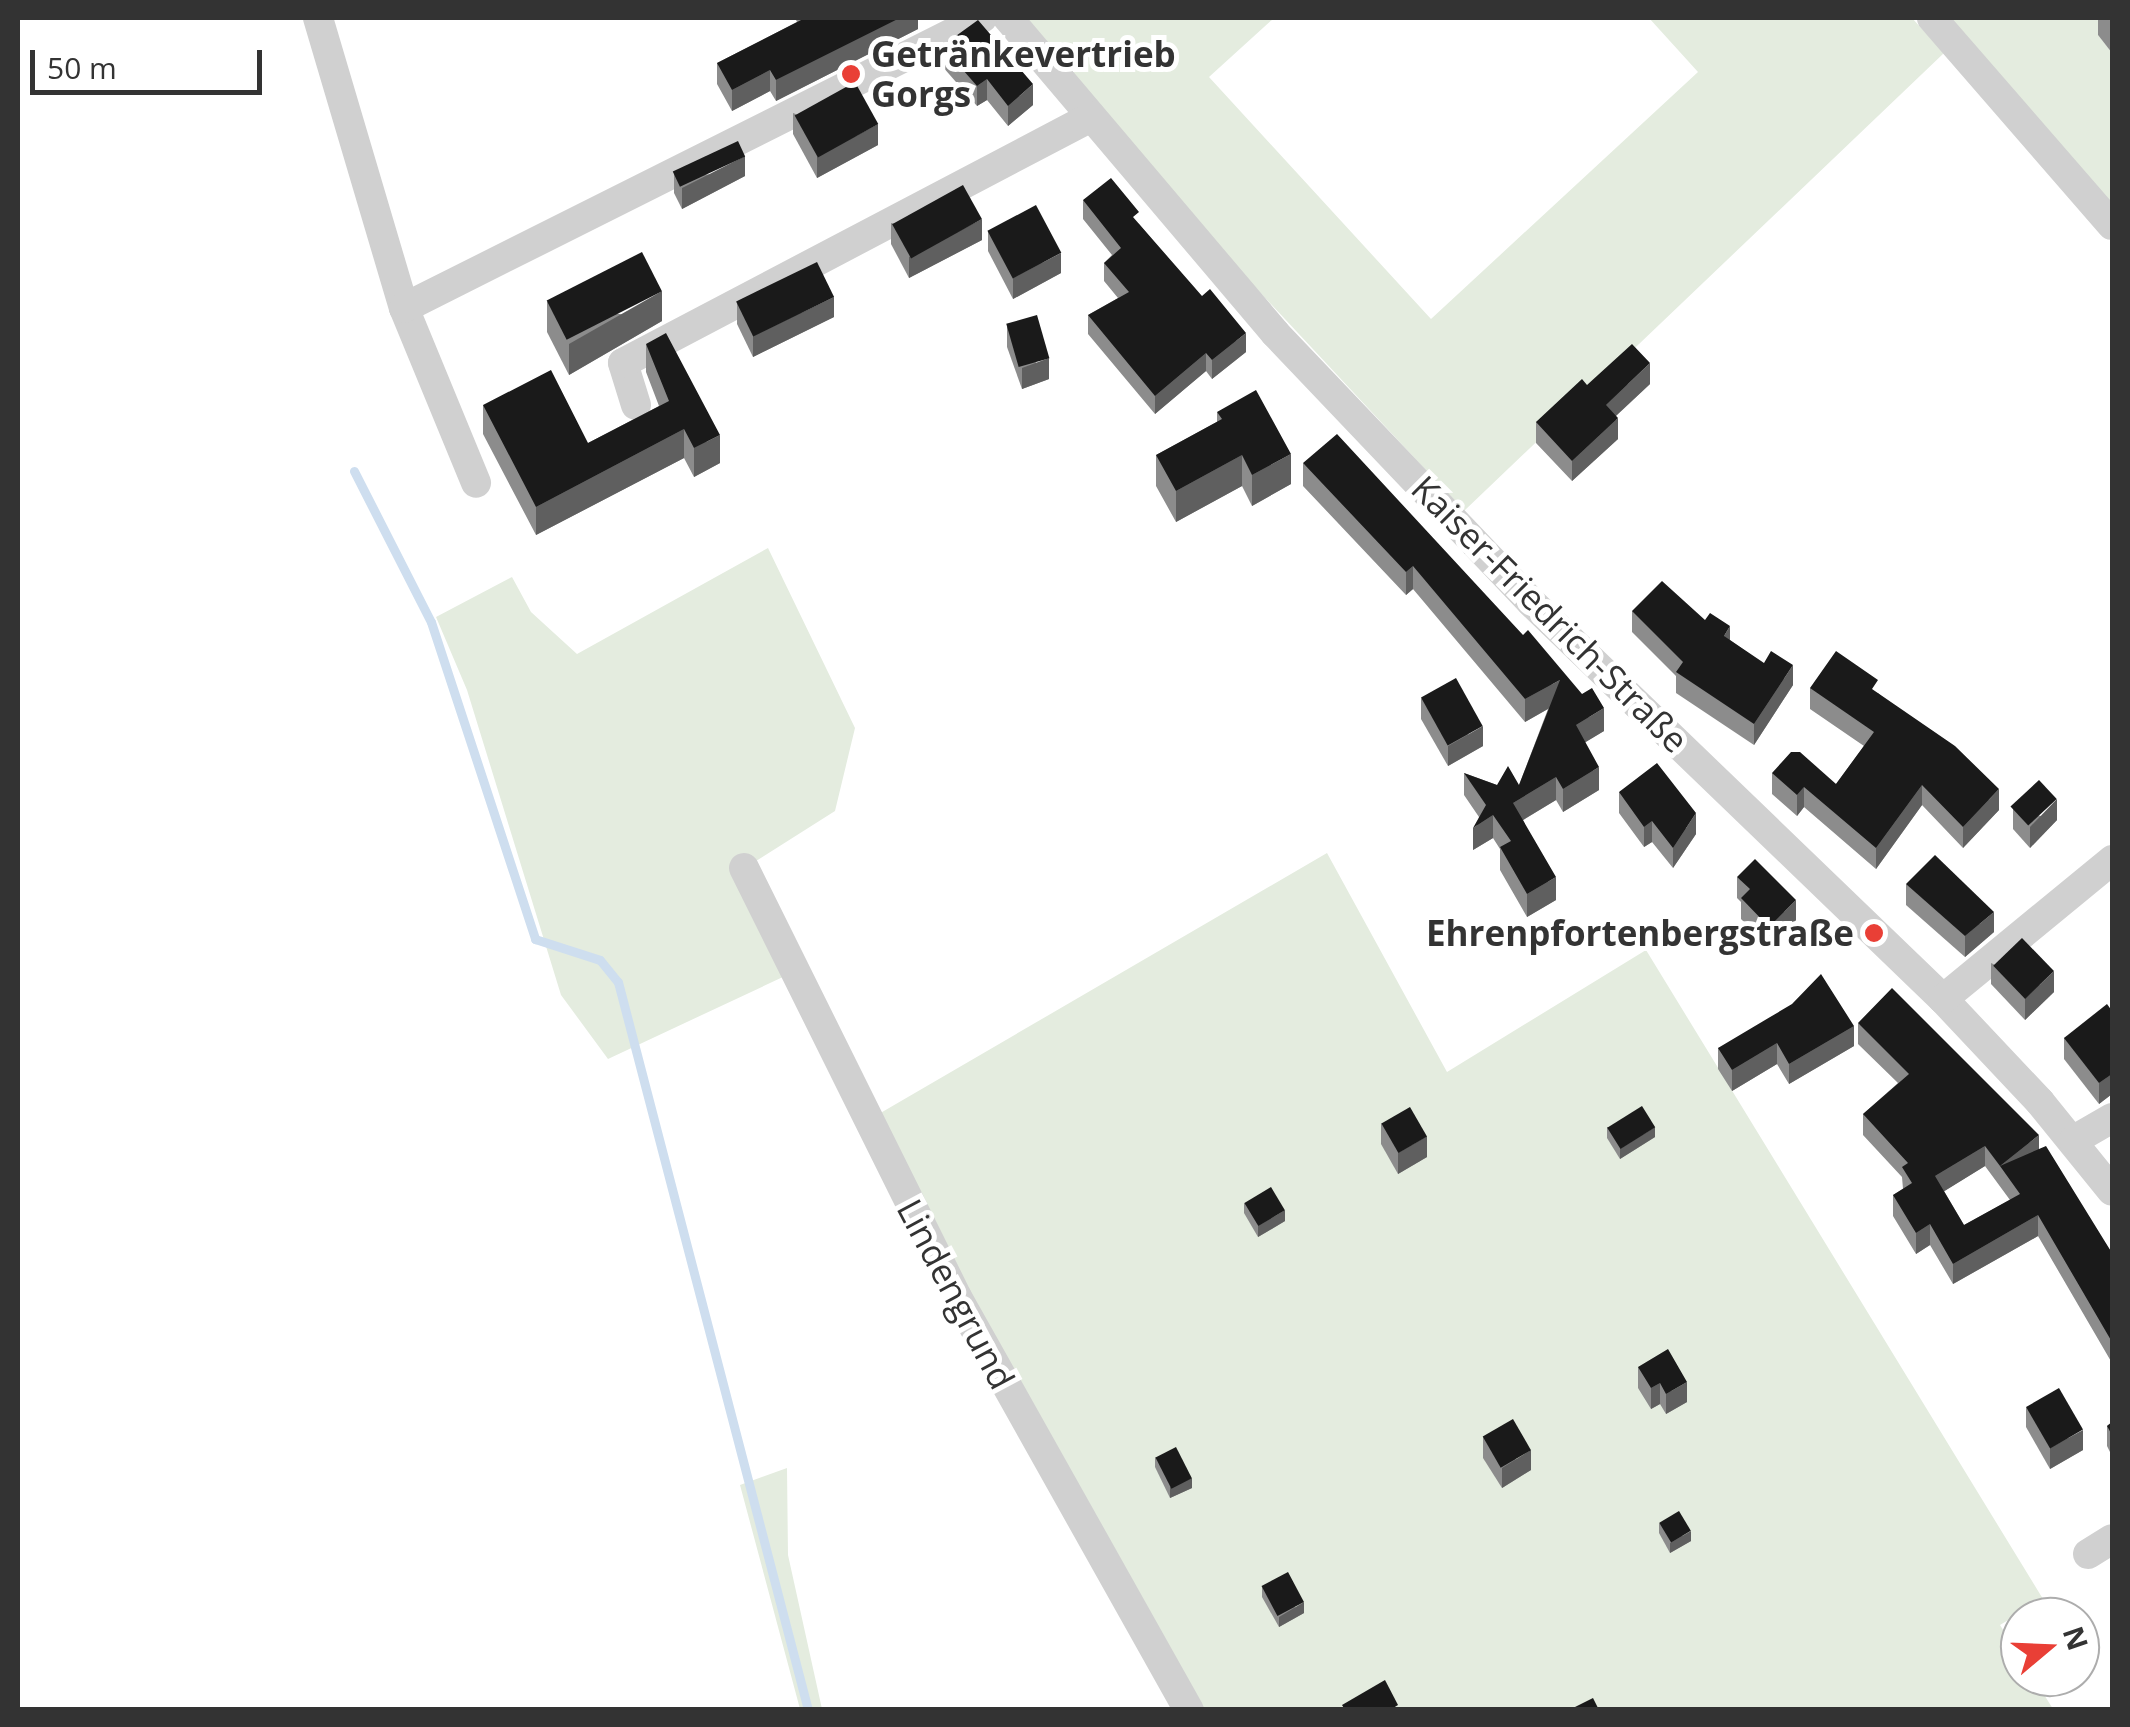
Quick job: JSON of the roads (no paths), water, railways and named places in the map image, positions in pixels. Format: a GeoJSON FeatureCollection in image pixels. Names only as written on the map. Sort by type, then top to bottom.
{"type":"FeatureCollection","features":[{"type":"Feature","properties":{"kind":"street"},"geometry":{"type":"LineString","coordinates":[[318,18],[404,308],[476,483]]}},
{"type":"Feature","properties":{"kind":"street"},"geometry":{"type":"LineString","coordinates":[[404,308],[982,18]]}},
{"type":"Feature","properties":{"kind":"street","name":"Kaiser-Friedrich-Straße"},"geometry":{"type":"LineString","coordinates":[[1008,18],[1275,333],[1532,602],[1942,999],[2074,1140],[2112,1191]]}},
{"type":"Feature","properties":{"kind":"street"},"geometry":{"type":"LineString","coordinates":[[1932,18],[2112,225]]}},
{"type":"Feature","properties":{"kind":"street"},"geometry":{"type":"LineString","coordinates":[[636,405],[623,364],[1091,117]]}},
{"type":"Feature","properties":{"kind":"street"},"geometry":{"type":"LineString","coordinates":[[1942,999],[2112,860]]}},
{"type":"Feature","properties":{"kind":"street","name":"Lindengrund"},"geometry":{"type":"LineString","coordinates":[[744,868],[800,969],[866,1122],[981,1342],[1189,1710]]}},
{"type":"Feature","properties":{"kind":"street"},"geometry":{"type":"LineString","coordinates":[[2074,1140],[2112,1118]]}},
{"type":"Feature","properties":{"kind":"waterway"},"geometry":{"type":"LineString","coordinates":[[354,471],[431,622],[535,939],[600,960],[618,982],[808,1710]]}},
{"type":"Feature","properties":{"kind":"place","name":"Getränkevertrieb Gorgs"},"geometry":{"type":"Point","coordinates":[851,74]}},
{"type":"Feature","properties":{"kind":"place","name":"Ehrenpfortenbergstraße"},"geometry":{"type":"Point","coordinates":[1874,933]}}]}
